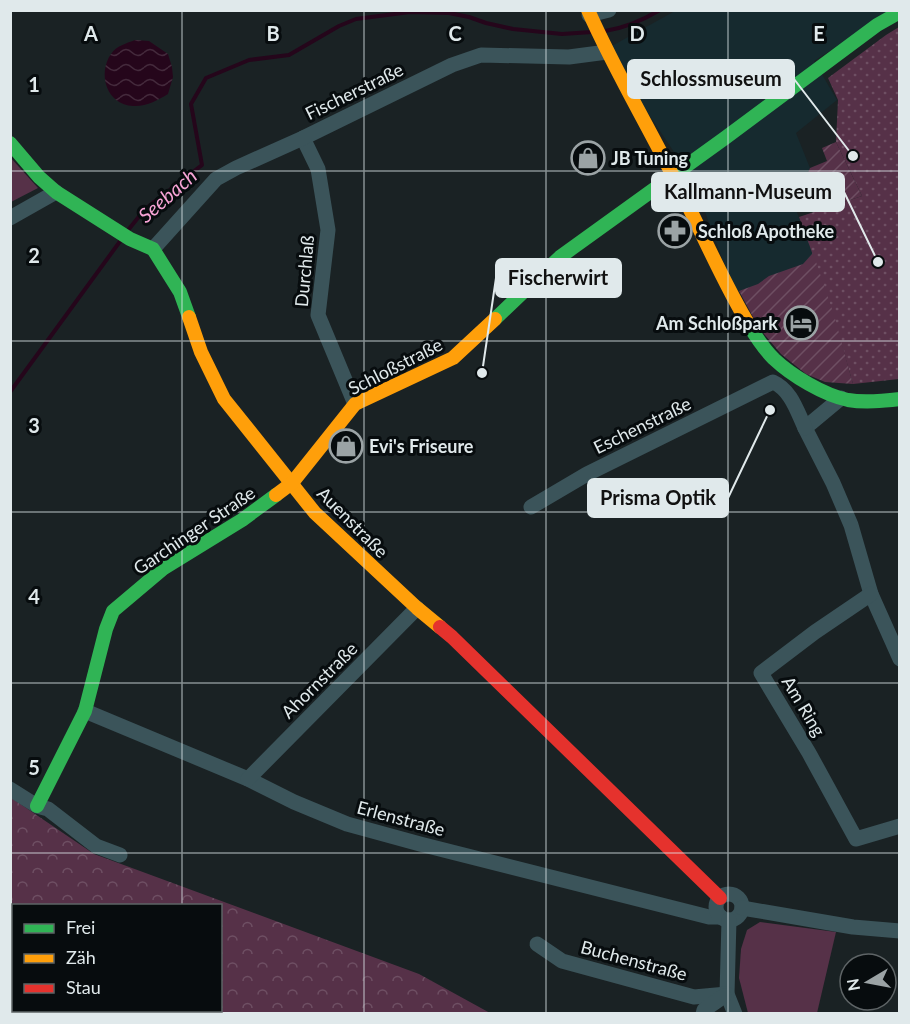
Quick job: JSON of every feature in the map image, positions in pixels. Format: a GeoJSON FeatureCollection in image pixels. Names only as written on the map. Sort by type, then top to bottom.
{"type":"FeatureCollection","features":[{"type":"Feature","properties":{"kind":"street"},"geometry":{"type":"LineString","coordinates":[[609,10],[590,16],[736,303],[759,341],[776,360],[808,383],[840,398],[867,401],[900,399]]}},
{"type":"Feature","properties":{"kind":"street","name":"Schloßstraße"},"geometry":{"type":"LineString","coordinates":[[292,483],[355,404],[453,358],[560,257],[877,25],[900,12]]}},
{"type":"Feature","properties":{"kind":"street","name":"Fischerstraße"},"geometry":{"type":"LineString","coordinates":[[153,249],[216,179],[452,65],[481,55],[569,57],[604,46]]}},
{"type":"Feature","properties":{"kind":"street","name":"Durchlaß"},"geometry":{"type":"LineString","coordinates":[[303,138],[318,169],[328,230],[318,315],[355,404]]}},
{"type":"Feature","properties":{"kind":"street"},"geometry":{"type":"LineString","coordinates":[[10,143],[39,177],[56,192],[125,236],[153,249]]}},
{"type":"Feature","properties":{"kind":"street"},"geometry":{"type":"LineString","coordinates":[[10,218],[56,192]]}},
{"type":"Feature","properties":{"kind":"street","name":"Auenstraße"},"geometry":{"type":"LineString","coordinates":[[153,249],[180,291],[201,352],[224,399],[315,513],[417,609],[452,637],[720,898]]}},
{"type":"Feature","properties":{"kind":"street"},"geometry":{"type":"LineString","coordinates":[[776,360],[773,382],[789,394],[833,483],[851,525],[871,594],[900,659]]}},
{"type":"Feature","properties":{"kind":"street","name":"Eschenstraße"},"geometry":{"type":"LineString","coordinates":[[531,507],[587,474],[773,382]]}},
{"type":"Feature","properties":{"kind":"street"},"geometry":{"type":"LineString","coordinates":[[806,428],[840,398]]}},
{"type":"Feature","properties":{"kind":"street","name":"Garchinger Straße"},"geometry":{"type":"LineString","coordinates":[[37,806],[85,711],[106,628],[113,611],[164,568],[242,520],[292,483]]}},
{"type":"Feature","properties":{"kind":"street","name":"Am Ring"},"geometry":{"type":"LineString","coordinates":[[871,594],[815,632],[761,673],[809,753],[856,839],[900,826]]}},
{"type":"Feature","properties":{"kind":"street","name":"Ahornstraße"},"geometry":{"type":"LineString","coordinates":[[248,779],[417,609]]}},
{"type":"Feature","properties":{"kind":"street","name":"Erlenstraße"},"geometry":{"type":"LineString","coordinates":[[85,711],[248,779],[294,802],[347,824],[709,917],[725,918]]}},
{"type":"Feature","properties":{"kind":"street"},"geometry":{"type":"LineString","coordinates":[[10,789],[37,806],[48,809],[96,846],[120,855]]}},
{"type":"Feature","properties":{"kind":"street"},"geometry":{"type":"LineString","coordinates":[[725,918],[736,918],[741,912],[740,900],[732,895],[720,898],[717,910],[725,918],[727,994],[735,1014]]}},
{"type":"Feature","properties":{"kind":"street"},"geometry":{"type":"LineString","coordinates":[[742,908],[853,927],[900,931]]}},
{"type":"Feature","properties":{"kind":"street","name":"Buchenstraße"},"geometry":{"type":"LineString","coordinates":[[537,944],[562,961],[694,997],[727,994]]}},
{"type":"Feature","properties":{"kind":"street"},"geometry":{"type":"LineString","coordinates":[[703,1014],[704,1010],[727,994]]}},
{"type":"Feature","properties":{"kind":"shaded area"},"geometry":{"type":"Polygon","coordinates":[[[675,11],[892,11],[814,61],[837,100],[796,133],[810,168],[808,173],[815,195],[796,210],[834,315],[837,340],[733,288],[694,182],[630,86],[610,47],[675,11]]]}},
{"type":"Feature","properties":{"kind":"green space"},"geometry":{"type":"Polygon","coordinates":[[[899,27],[899,379],[853,384],[828,300],[799,217],[862,196],[836,142],[838,100],[828,78],[899,27]]]}},
{"type":"Feature","properties":{"kind":"green space"},"geometry":{"type":"Polygon","coordinates":[[[836,142],[862,196],[823,209],[808,173],[810,168],[827,161],[822,148],[836,142]]]}},
{"type":"Feature","properties":{"kind":"green space"},"geometry":{"type":"Polygon","coordinates":[[[10,157],[38,188],[11,202],[10,202],[10,157]]]}},
{"type":"Feature","properties":{"kind":"green space"},"geometry":{"type":"Polygon","coordinates":[[[813,253],[834,315],[853,384],[825,382],[806,374],[781,354],[759,328],[739,291],[758,284],[769,276],[803,264],[813,253]]]}},
{"type":"Feature","properties":{"kind":"green space"},"geometry":{"type":"Polygon","coordinates":[[[10,797],[94,854],[419,974],[490,1013],[133,1013],[131,1012],[222,1012],[222,904],[14,904],[10,901],[10,797]]]}},
{"type":"Feature","properties":{"kind":"green space"},"geometry":{"type":"Polygon","coordinates":[[[760,922],[836,932],[817,1013],[748,1013],[739,978],[741,949],[747,930],[760,922]]]}},
{"type":"Feature","properties":{"kind":"water"},"geometry":{"type":"Polygon","coordinates":[[[135,40],[149,41],[168,54],[173,77],[168,94],[152,103],[138,106],[124,104],[117,100],[107,87],[105,79],[107,62],[113,51],[135,40]]]}},
{"type":"Feature","properties":{"kind":"water"},"geometry":{"type":"Polygon","coordinates":[[[11,905],[12,1012],[127,1013],[11,1013],[11,905]]]}},
{"type":"Feature","properties":{"kind":"waterway","name":"Seebach"},"geometry":{"type":"LineString","coordinates":[[605,31],[634,23],[660,10]]}},
{"type":"Feature","properties":{"kind":"waterway","name":"Seebach"},"geometry":{"type":"LineString","coordinates":[[129,229],[145,209],[202,165],[191,104],[206,78],[249,60],[289,55],[339,26],[356,19],[410,12],[449,13],[513,29],[562,34],[592,32]]}},
{"type":"Feature","properties":{"kind":"waterway","name":"Seebach"},"geometry":{"type":"LineString","coordinates":[[10,392],[121,240]]}},
{"type":"Feature","properties":{"kind":"traffic: fast"},"geometry":{"type":"LineString","coordinates":[[495,319],[560,257],[877,25],[900,12]]}},
{"type":"Feature","properties":{"kind":"traffic: fast"},"geometry":{"type":"LineString","coordinates":[[10,143],[39,177],[56,192],[130,239],[153,249],[180,292],[189,317]]}},
{"type":"Feature","properties":{"kind":"traffic: fast"},"geometry":{"type":"LineString","coordinates":[[749,325],[760,343],[774,359],[799,378],[819,389],[839,398],[854,401],[900,399]]}},
{"type":"Feature","properties":{"kind":"traffic: fast"},"geometry":{"type":"LineString","coordinates":[[37,806],[85,711],[106,629],[113,611],[164,568],[242,520],[276,495]]}},
{"type":"Feature","properties":{"kind":"traffic: slow"},"geometry":{"type":"LineString","coordinates":[[588,10],[729,290],[749,325]]}},
{"type":"Feature","properties":{"kind":"traffic: slow"},"geometry":{"type":"LineString","coordinates":[[189,317],[201,352],[224,399],[315,513],[440,627]]}},
{"type":"Feature","properties":{"kind":"traffic: slow"},"geometry":{"type":"LineString","coordinates":[[276,495],[292,483],[355,404],[453,358],[495,319]]}},
{"type":"Feature","properties":{"kind":"traffic: jam"},"geometry":{"type":"LineString","coordinates":[[440,627],[720,898]]}},
{"type":"Feature","properties":{"kind":"place","name":"Schlossmuseum"},"geometry":{"type":"Point","coordinates":[853,156]}},
{"type":"Feature","properties":{"kind":"place","name":"JB Tuning"},"geometry":{"type":"Point","coordinates":[588,158]}},
{"type":"Feature","properties":{"kind":"place","name":"Schloß Apotheke"},"geometry":{"type":"Point","coordinates":[675,231]}},
{"type":"Feature","properties":{"kind":"place","name":"Kallmann-Museum"},"geometry":{"type":"Point","coordinates":[878,262]}},
{"type":"Feature","properties":{"kind":"place","name":"Am Schloßpark"},"geometry":{"type":"Point","coordinates":[801,323]}},
{"type":"Feature","properties":{"kind":"place","name":"Fischerwirt"},"geometry":{"type":"Point","coordinates":[482,373]}},
{"type":"Feature","properties":{"kind":"place","name":"Prisma Optik"},"geometry":{"type":"Point","coordinates":[770,410]}},
{"type":"Feature","properties":{"kind":"place","name":"Evi's Friseure"},"geometry":{"type":"Point","coordinates":[346,446]}}]}
